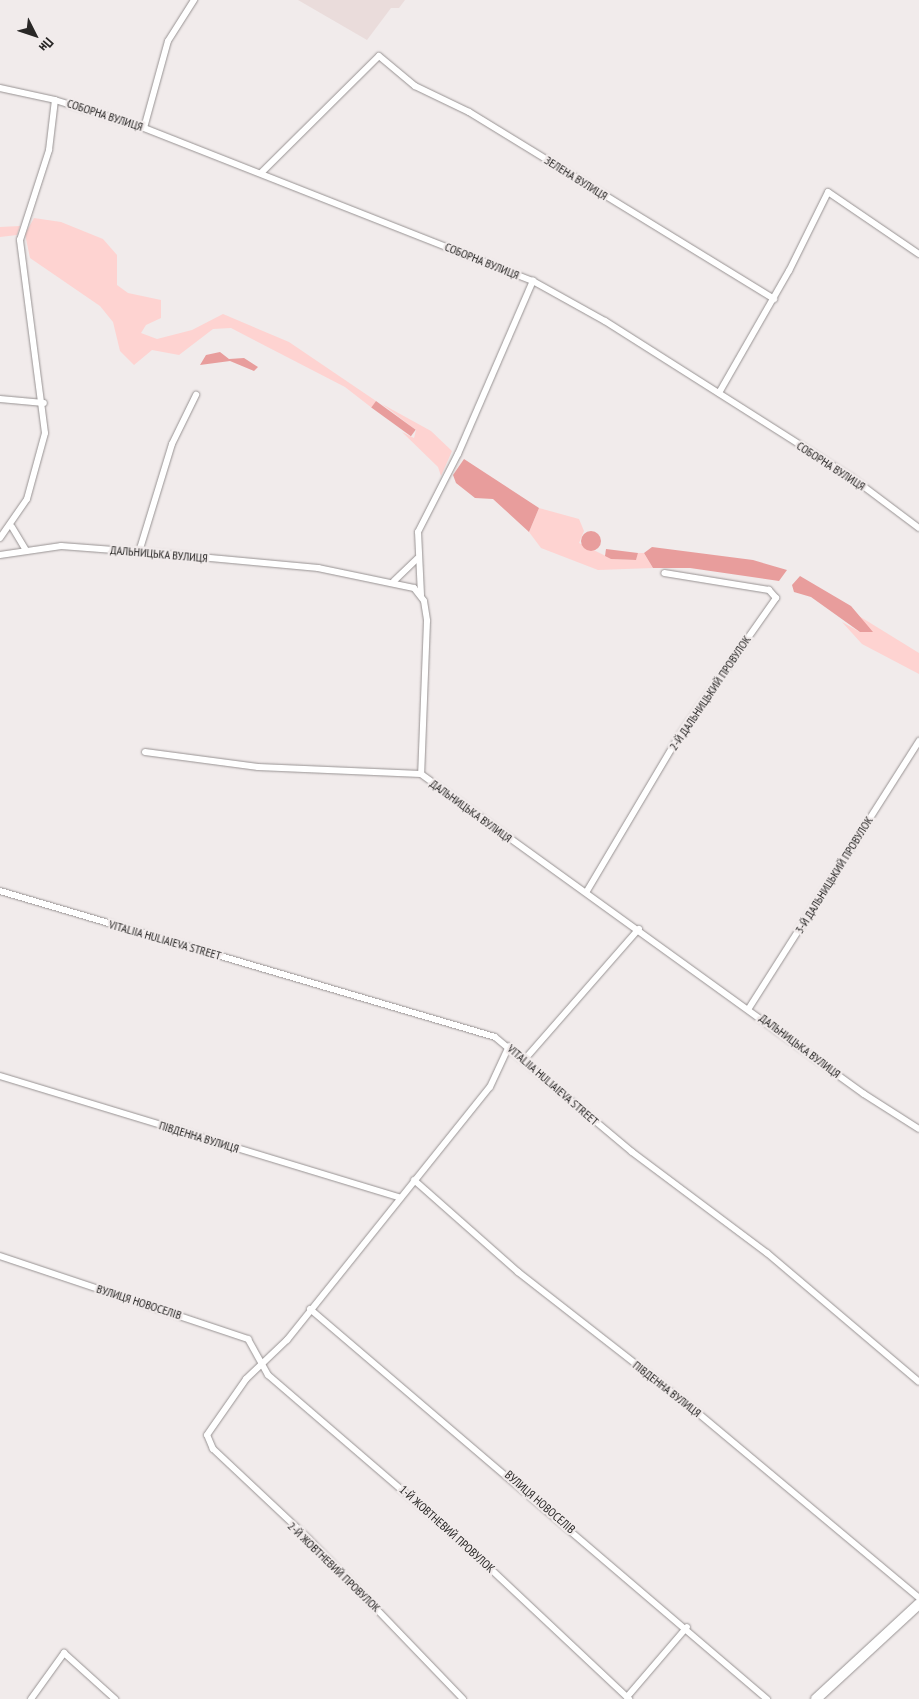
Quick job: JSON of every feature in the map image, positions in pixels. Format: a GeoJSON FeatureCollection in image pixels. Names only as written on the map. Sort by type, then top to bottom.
{"type":"FeatureCollection","features":[{"type":"Feature","properties":{"kind":"highway"},"geometry":{"type":"LineString","coordinates":[[816,1699],[919,1604]]}},
{"type":"Feature","properties":{"kind":"street"},"geometry":{"type":"LineString","coordinates":[[144,128],[168,41],[194,0]]}},
{"type":"Feature","properties":{"kind":"street","name":"ЗЕЛЕНА ВУЛИЦЯ"},"geometry":{"type":"LineString","coordinates":[[261,173],[379,56],[416,86],[469,112],[774,299]]}},
{"type":"Feature","properties":{"kind":"street","name":"СОБОРНА ВУЛИЦЯ"},"geometry":{"type":"LineString","coordinates":[[0,88],[56,100],[144,128],[533,281],[718,393],[851,477],[919,528]]}},
{"type":"Feature","properties":{"kind":"street"},"geometry":{"type":"LineString","coordinates":[[0,538],[12,527],[27,499],[42,455],[44,403],[21,236],[23,225],[49,150],[56,100]]}},
{"type":"Feature","properties":{"kind":"street"},"geometry":{"type":"LineString","coordinates":[[718,393],[774,299],[828,192],[919,254]]}},
{"type":"Feature","properties":{"kind":"street"},"geometry":{"type":"LineString","coordinates":[[421,595],[418,532],[458,454],[533,281]]}},
{"type":"Feature","properties":{"kind":"street"},"geometry":{"type":"LineString","coordinates":[[139,552],[172,444],[196,395]]}},
{"type":"Feature","properties":{"kind":"street"},"geometry":{"type":"LineString","coordinates":[[0,399],[44,403]]}},
{"type":"Feature","properties":{"kind":"street"},"geometry":{"type":"LineString","coordinates":[[12,527],[26,550]]}},
{"type":"Feature","properties":{"kind":"street","name":"ДАЛЬНИЦЬКА ВУЛИЦЯ"},"geometry":{"type":"LineString","coordinates":[[0,555],[60,546],[318,568],[410,585],[421,595],[427,621],[421,774],[587,890],[919,1129]]}},
{"type":"Feature","properties":{"kind":"street"},"geometry":{"type":"LineString","coordinates":[[394,581],[418,558]]}},
{"type":"Feature","properties":{"kind":"street","name":"2-Й ДАЛЬНИЦЬКИЙ ПРОВУЛОК"},"geometry":{"type":"LineString","coordinates":[[587,890],[679,736],[776,598],[769,590],[664,573]]}},
{"type":"Feature","properties":{"kind":"street","name":"3-Й ДАЛЬНИЦЬКИЙ ПРОВУЛОК"},"geometry":{"type":"LineString","coordinates":[[749,1008],[919,741]]}},
{"type":"Feature","properties":{"kind":"street"},"geometry":{"type":"LineString","coordinates":[[146,752],[267,768],[421,774]]}},
{"type":"Feature","properties":{"kind":"street","name":"VITALIIA HULIAIEVA STREET"},"geometry":{"type":"LineString","coordinates":[[0,891],[496,1037],[525,1059],[632,1152],[767,1253],[919,1382]]}},
{"type":"Feature","properties":{"kind":"street"},"geometry":{"type":"LineString","coordinates":[[525,1059],[639,929]]}},
{"type":"Feature","properties":{"kind":"street"},"geometry":{"type":"LineString","coordinates":[[263,1365],[490,1087],[509,1046]]}},
{"type":"Feature","properties":{"kind":"street","name":"ПІВДЕННА ВУЛИЦЯ"},"geometry":{"type":"LineString","coordinates":[[0,1076],[399,1197]]}},
{"type":"Feature","properties":{"kind":"street","name":"ПІВДЕННА ВУЛИЦЯ"},"geometry":{"type":"LineString","coordinates":[[414,1180],[518,1272],[692,1408],[919,1598]]}},
{"type":"Feature","properties":{"kind":"street","name":"ВУЛИЦЯ НОВОСЕЛІВ"},"geometry":{"type":"LineString","coordinates":[[0,1256],[240,1334],[256,1348],[263,1365]]}},
{"type":"Feature","properties":{"kind":"street","name":"ВУЛИЦЯ НОВОСЕЛІВ"},"geometry":{"type":"LineString","coordinates":[[310,1309],[687,1626],[767,1699]]}},
{"type":"Feature","properties":{"kind":"street","name":"2-Й ЖОВТНЕВИЙ ПРОВУЛОК"},"geometry":{"type":"LineString","coordinates":[[263,1365],[246,1379],[207,1435],[213,1449],[309,1539],[463,1699]]}},
{"type":"Feature","properties":{"kind":"street","name":"1-Й ЖОВТНЕВИЙ ПРОВУЛОК"},"geometry":{"type":"LineString","coordinates":[[263,1365],[268,1375],[421,1505],[628,1698]]}},
{"type":"Feature","properties":{"kind":"street"},"geometry":{"type":"LineString","coordinates":[[628,1698],[687,1626]]}},
{"type":"Feature","properties":{"kind":"street"},"geometry":{"type":"LineString","coordinates":[[31,1699],[64,1653],[115,1699]]}},
{"type":"Feature","properties":{"kind":"shaded area"},"geometry":{"type":"Polygon","coordinates":[[[298,0],[405,0],[399,8],[391,8],[367,40],[298,0]]]}},
{"type":"Feature","properties":{"kind":"shaded area"},"geometry":{"type":"Polygon","coordinates":[[[34,218],[61,222],[103,239],[117,255],[117,285],[128,293],[161,300],[161,318],[146,325],[141,333],[157,339],[192,330],[223,314],[289,342],[376,401],[372,408],[345,387],[231,328],[213,329],[179,355],[152,350],[134,365],[120,351],[113,322],[100,306],[30,258],[25,234],[34,218]]]}},
{"type":"Feature","properties":{"kind":"shaded area"},"geometry":{"type":"Polygon","coordinates":[[[20,226],[17,235],[0,237],[0,227],[20,226]]]}},
{"type":"Feature","properties":{"kind":"shaded area"},"geometry":{"type":"Polygon","coordinates":[[[220,352],[229,359],[244,358],[258,367],[254,371],[230,361],[200,365],[206,355],[220,352]]]}},
{"type":"Feature","properties":{"kind":"shaded area"},"geometry":{"type":"Polygon","coordinates":[[[376,401],[416,430],[411,436],[371,407],[376,401]]]}},
{"type":"Feature","properties":{"kind":"shaded area"},"geometry":{"type":"Polygon","coordinates":[[[382,404],[431,431],[452,451],[441,476],[438,467],[402,432],[414,438],[416,430],[382,404]]]}},
{"type":"Feature","properties":{"kind":"shaded area"},"geometry":{"type":"Polygon","coordinates":[[[464,459],[539,508],[529,532],[493,499],[475,498],[456,483],[453,475],[464,459]]]}},
{"type":"Feature","properties":{"kind":"shaded area"},"geometry":{"type":"Polygon","coordinates":[[[539,508],[579,519],[584,531],[579,543],[612,559],[636,560],[638,553],[644,553],[653,568],[598,570],[541,548],[529,532],[539,508]]]}},
{"type":"Feature","properties":{"kind":"shaded area"},"geometry":{"type":"Polygon","coordinates":[[[591,531],[598,534],[601,541],[598,548],[591,551],[584,548],[581,541],[584,534],[591,531]]]}},
{"type":"Feature","properties":{"kind":"shaded area"},"geometry":{"type":"Polygon","coordinates":[[[652,547],[753,560],[787,570],[779,581],[690,568],[653,568],[644,553],[652,547]]]}},
{"type":"Feature","properties":{"kind":"shaded area"},"geometry":{"type":"Polygon","coordinates":[[[606,549],[638,553],[636,560],[611,559],[605,556],[606,549]]]}},
{"type":"Feature","properties":{"kind":"shaded area"},"geometry":{"type":"Polygon","coordinates":[[[800,576],[851,606],[873,632],[860,632],[811,597],[794,592],[792,585],[800,576]]]}},
{"type":"Feature","properties":{"kind":"shaded area"},"geometry":{"type":"Polygon","coordinates":[[[859,616],[919,653],[919,674],[862,644],[842,622],[860,632],[872,632],[859,616]]]}}]}
